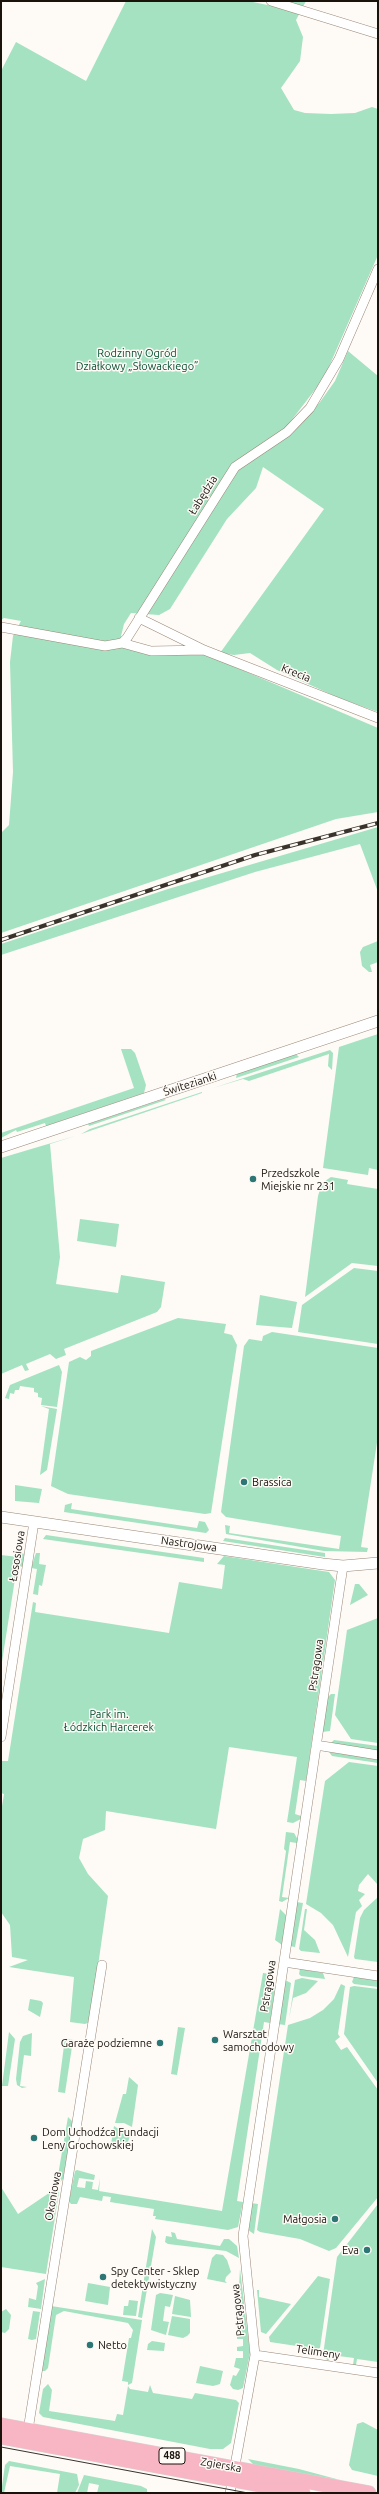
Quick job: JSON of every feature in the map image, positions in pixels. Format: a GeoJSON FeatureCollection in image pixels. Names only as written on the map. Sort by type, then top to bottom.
{"type":"FeatureCollection","features":[{"type":"Feature","properties":{"kind":"main road","name":"Zgierska"},"geometry":{"type":"LineString","coordinates":[[1,2425],[28,2430],[232,2480],[369,2493]]}},
{"type":"Feature","properties":{"kind":"main road","name":"Zgierska"},"geometry":{"type":"LineString","coordinates":[[1,2437],[303,2493]]}},
{"type":"Feature","properties":{"kind":"street"},"geometry":{"type":"LineString","coordinates":[[271,1],[378,34]]}},
{"type":"Feature","properties":{"kind":"street","name":"Łabędzia"},"geometry":{"type":"LineString","coordinates":[[122,643],[235,467],[287,432],[310,408],[339,360],[378,269]]}},
{"type":"Feature","properties":{"kind":"street","name":"Krecia"},"geometry":{"type":"LineString","coordinates":[[139,618],[204,650],[378,718]]}},
{"type":"Feature","properties":{"kind":"street"},"geometry":{"type":"LineString","coordinates":[[1,627],[105,646],[122,643]]}},
{"type":"Feature","properties":{"kind":"street","name":"Krecia"},"geometry":{"type":"LineString","coordinates":[[122,643],[151,651],[204,650]]}},
{"type":"Feature","properties":{"kind":"street","name":"Świtezianki"},"geometry":{"type":"LineString","coordinates":[[1,1147],[378,1021]]}},
{"type":"Feature","properties":{"kind":"street","name":"Nastrojowa"},"geometry":{"type":"LineString","coordinates":[[1,1517],[343,1566],[378,1563]]}},
{"type":"Feature","properties":{"kind":"street","name":"Łososiowa"},"geometry":{"type":"LineString","coordinates":[[1,1737],[34,1522]]}},
{"type":"Feature","properties":{"kind":"street","name":"Pstrągowa"},"geometry":{"type":"LineString","coordinates":[[232,2480],[255,2354],[243,2236],[343,1566]]}},
{"type":"Feature","properties":{"kind":"street"},"geometry":{"type":"LineString","coordinates":[[316,1745],[378,1755]]}},
{"type":"Feature","properties":{"kind":"street"},"geometry":{"type":"LineString","coordinates":[[284,1962],[378,1976]]}},
{"type":"Feature","properties":{"kind":"street","name":"Okoniowa"},"geometry":{"type":"LineString","coordinates":[[28,2430],[102,1965]]}},
{"type":"Feature","properties":{"kind":"street","name":"Telimeny"},"geometry":{"type":"LineString","coordinates":[[255,2354],[378,2373]]}},
{"type":"Feature","properties":{"kind":"green space","name":"Rodzinny Ogród Działkowy „Słowackiego”"},"geometry":{"type":"Polygon","coordinates":[[[126,1],[248,1],[282,8],[287,1],[306,1],[296,20],[303,37],[300,61],[281,88],[294,110],[305,113],[331,114],[355,113],[372,107],[378,109],[378,255],[324,378],[287,426],[283,440],[292,434],[320,402],[335,381],[348,351],[378,376],[378,712],[339,698],[277,670],[250,653],[234,655],[220,653],[324,509],[263,467],[256,488],[227,519],[170,609],[159,615],[131,613],[124,624],[121,636],[127,649],[154,656],[202,653],[378,728],[378,812],[336,819],[1,933],[1,833],[9,825],[13,772],[10,662],[13,636],[21,621],[4,618],[1,620],[1,71],[16,42],[86,81],[126,1]]]}},
{"type":"Feature","properties":{"kind":"green space"},"geometry":{"type":"Polygon","coordinates":[[[378,827],[378,892],[360,844],[255,872],[1,955],[1,944],[168,889],[378,827]]]}},
{"type":"Feature","properties":{"kind":"green space"},"geometry":{"type":"Polygon","coordinates":[[[378,941],[378,962],[370,965],[372,972],[369,972],[362,966],[360,952],[363,947],[378,941]]]}},
{"type":"Feature","properties":{"kind":"green space"},"geometry":{"type":"Polygon","coordinates":[[[378,1034],[378,1170],[369,1168],[368,1175],[323,1168],[339,1047],[378,1034]]]}},
{"type":"Feature","properties":{"kind":"green space"},"geometry":{"type":"Polygon","coordinates":[[[121,1049],[131,1049],[135,1053],[146,1085],[144,1093],[46,1126],[45,1123],[17,1132],[16,1130],[1,1138],[1,1133],[134,1088],[121,1049]]]}},
{"type":"Feature","properties":{"kind":"green space"},"geometry":{"type":"Polygon","coordinates":[[[330,1050],[333,1053],[332,1070],[328,1066],[329,1054],[249,1081],[243,1079],[213,1088],[330,1050]]]}},
{"type":"Feature","properties":{"kind":"green space"},"geometry":{"type":"Polygon","coordinates":[[[296,1054],[299,1057],[236,1078],[237,1073],[296,1054]]]}},
{"type":"Feature","properties":{"kind":"green space"},"geometry":{"type":"Polygon","coordinates":[[[202,1093],[81,1134],[90,1129],[202,1093]]]}},
{"type":"Feature","properties":{"kind":"green space"},"geometry":{"type":"Polygon","coordinates":[[[164,1099],[166,1100],[89,1126],[88,1124],[164,1099]]]}},
{"type":"Feature","properties":{"kind":"green space"},"geometry":{"type":"Polygon","coordinates":[[[75,1136],[50,1144],[60,1257],[56,1284],[118,1293],[121,1275],[165,1282],[161,1307],[157,1312],[64,1349],[66,1355],[56,1359],[50,1354],[26,1364],[29,1370],[25,1371],[22,1365],[1,1374],[1,1158],[75,1136]]]}},
{"type":"Feature","properties":{"kind":"green space"},"geometry":{"type":"Polygon","coordinates":[[[331,1177],[348,1180],[347,1184],[378,1189],[378,1266],[352,1263],[305,1297],[318,1196],[322,1183],[331,1177]]]}},
{"type":"Feature","properties":{"kind":"green space"},"geometry":{"type":"Polygon","coordinates":[[[80,1219],[119,1224],[116,1247],[77,1241],[80,1219]]]}},
{"type":"Feature","properties":{"kind":"green space"},"geometry":{"type":"Polygon","coordinates":[[[354,1268],[378,1271],[378,1344],[298,1332],[302,1305],[354,1268]]]}},
{"type":"Feature","properties":{"kind":"green space"},"geometry":{"type":"Polygon","coordinates":[[[260,1295],[297,1302],[292,1328],[256,1325],[260,1295]]]}},
{"type":"Feature","properties":{"kind":"green space"},"geometry":{"type":"Polygon","coordinates":[[[178,1318],[226,1324],[224,1333],[232,1335],[237,1345],[211,1513],[205,1514],[68,1494],[51,1486],[69,1362],[80,1357],[86,1360],[91,1356],[91,1351],[178,1318]]]}},
{"type":"Feature","properties":{"kind":"green space"},"geometry":{"type":"Polygon","coordinates":[[[272,1332],[378,1348],[378,1436],[361,1547],[368,1548],[367,1552],[324,1551],[226,1534],[225,1525],[230,1526],[229,1533],[339,1549],[341,1536],[226,1517],[221,1512],[244,1346],[249,1339],[262,1341],[263,1336],[272,1332]]]}},
{"type":"Feature","properties":{"kind":"green space"},"geometry":{"type":"Polygon","coordinates":[[[59,1365],[62,1372],[57,1407],[41,1405],[42,1398],[38,1397],[38,1393],[34,1392],[34,1388],[20,1386],[19,1390],[15,1390],[14,1394],[10,1393],[9,1399],[5,1398],[10,1385],[59,1365]]]}},
{"type":"Feature","properties":{"kind":"green space"},"geometry":{"type":"Polygon","coordinates":[[[41,1406],[57,1409],[47,1470],[40,1475],[49,1409],[41,1406]]]}},
{"type":"Feature","properties":{"kind":"green space"},"geometry":{"type":"Polygon","coordinates":[[[15,1485],[42,1489],[39,1503],[15,1501],[15,1485]]]}},
{"type":"Feature","properties":{"kind":"green space"},"geometry":{"type":"Polygon","coordinates":[[[72,1503],[71,1509],[197,1528],[199,1521],[205,1522],[209,1530],[206,1533],[64,1512],[65,1505],[72,1503]]]}},
{"type":"Feature","properties":{"kind":"green space"},"geometry":{"type":"Polygon","coordinates":[[[46,1535],[204,1558],[204,1562],[43,1539],[46,1535]]]}},
{"type":"Feature","properties":{"kind":"green space"},"geometry":{"type":"Polygon","coordinates":[[[225,1538],[325,1553],[325,1557],[223,1541],[225,1538]]]}},
{"type":"Feature","properties":{"kind":"green space"},"geometry":{"type":"Polygon","coordinates":[[[18,1550],[24,1554],[23,1567],[17,1566],[1,1668],[1,1555],[18,1557],[18,1550]]]}},
{"type":"Feature","properties":{"kind":"green space"},"geometry":{"type":"Polygon","coordinates":[[[36,1553],[40,1553],[39,1564],[46,1565],[42,1586],[39,1585],[38,1595],[33,1594],[37,1569],[31,1568],[36,1553]]]}},
{"type":"Feature","properties":{"kind":"green space","name":"Park im. Łódzkich Harcerek"},"geometry":{"type":"Polygon","coordinates":[[[224,1556],[329,1572],[335,1580],[306,1781],[300,1780],[295,1814],[301,1816],[301,1819],[293,1823],[287,1822],[297,1757],[229,1747],[216,1829],[106,1811],[105,1830],[83,1839],[79,1858],[88,1874],[108,1896],[90,2022],[85,2024],[70,2022],[74,1977],[9,1967],[28,1960],[12,1957],[10,1925],[1,1912],[1,1812],[4,1794],[1,1793],[1,1766],[2,1761],[8,1761],[33,1602],[36,1603],[35,1612],[169,1633],[179,1582],[222,1589],[225,1565],[217,1564],[224,1556]]]}},
{"type":"Feature","properties":{"kind":"green space"},"geometry":{"type":"Polygon","coordinates":[[[355,1584],[359,1584],[368,1595],[350,1605],[355,1584]]]}},
{"type":"Feature","properties":{"kind":"green space"},"geometry":{"type":"Polygon","coordinates":[[[378,1618],[378,1743],[351,1739],[335,1715],[347,1630],[378,1618]]]}},
{"type":"Feature","properties":{"kind":"green space"},"geometry":{"type":"Polygon","coordinates":[[[331,1694],[335,1694],[330,1731],[322,1732],[328,1697],[331,1694]]]}},
{"type":"Feature","properties":{"kind":"green space"},"geometry":{"type":"Polygon","coordinates":[[[334,1740],[378,1746],[378,1751],[330,1744],[334,1740]]]}},
{"type":"Feature","properties":{"kind":"green space"},"geometry":{"type":"Polygon","coordinates":[[[329,1752],[378,1759],[378,1763],[332,1756],[329,1752]]]}},
{"type":"Feature","properties":{"kind":"green space"},"geometry":{"type":"Polygon","coordinates":[[[349,1762],[378,1766],[378,1885],[368,1874],[359,1885],[358,1891],[365,1894],[359,1900],[362,1906],[356,1912],[348,1957],[333,1925],[321,1913],[306,1904],[325,1781],[349,1762]]]}},
{"type":"Feature","properties":{"kind":"green space"},"geometry":{"type":"Polygon","coordinates":[[[286,1832],[294,1833],[298,1840],[297,1843],[290,1842],[282,1897],[289,1898],[282,1902],[279,1901],[286,1851],[284,1849],[286,1832]]]}},
{"type":"Feature","properties":{"kind":"green space"},"geometry":{"type":"Polygon","coordinates":[[[378,1897],[378,1962],[355,1959],[354,1957],[360,1918],[364,1910],[378,1897]]]}},
{"type":"Feature","properties":{"kind":"green space"},"geometry":{"type":"Polygon","coordinates":[[[296,1902],[303,1903],[295,1947],[290,1946],[296,1902]]]}},
{"type":"Feature","properties":{"kind":"green space"},"geometry":{"type":"Polygon","coordinates":[[[280,1909],[286,1915],[282,1945],[275,1940],[280,1909]]]}},
{"type":"Feature","properties":{"kind":"green space"},"geometry":{"type":"Polygon","coordinates":[[[305,1909],[307,1909],[304,1930],[315,1940],[320,1953],[301,1951],[299,1949],[305,1909]]]}},
{"type":"Feature","properties":{"kind":"green space"},"geometry":{"type":"Polygon","coordinates":[[[300,1969],[323,1973],[325,1979],[301,1976],[299,1974],[300,1969]]]}},
{"type":"Feature","properties":{"kind":"green space"},"geometry":{"type":"Polygon","coordinates":[[[263,1973],[270,1974],[268,1987],[275,1988],[270,2023],[264,2022],[237,2201],[243,2202],[238,2227],[228,2230],[155,2219],[156,2216],[153,2216],[154,2209],[110,2202],[111,2197],[103,2196],[102,2201],[80,2197],[77,2204],[71,2204],[69,2201],[75,2171],[77,2170],[95,2175],[94,2180],[79,2178],[77,2187],[85,2188],[86,2181],[93,2182],[92,2189],[98,2190],[100,2178],[99,2191],[222,2211],[263,1973]]]}},
{"type":"Feature","properties":{"kind":"green space"},"geometry":{"type":"Polygon","coordinates":[[[354,1977],[378,1980],[378,1987],[354,1984],[352,1982],[354,1977]]]}},
{"type":"Feature","properties":{"kind":"green space"},"geometry":{"type":"Polygon","coordinates":[[[302,1978],[318,1981],[306,1993],[293,1998],[289,2019],[295,1980],[302,1978]]]}},
{"type":"Feature","properties":{"kind":"green space"},"geometry":{"type":"Polygon","coordinates":[[[285,1980],[291,1983],[285,2025],[278,2024],[285,1980]]]}},
{"type":"Feature","properties":{"kind":"green space"},"geometry":{"type":"Polygon","coordinates":[[[341,1984],[345,1986],[338,2034],[340,2037],[335,2041],[341,2050],[347,2047],[378,2090],[378,2197],[336,2248],[329,2251],[300,2239],[260,2232],[257,2230],[288,2025],[310,2018],[323,2010],[334,1999],[341,1984]]]}},
{"type":"Feature","properties":{"kind":"green space"},"geometry":{"type":"Polygon","coordinates":[[[354,1986],[378,1989],[378,2083],[344,2034],[350,1987],[354,1986]]]}},
{"type":"Feature","properties":{"kind":"green space"},"geometry":{"type":"Polygon","coordinates":[[[30,1999],[41,2001],[43,2003],[40,2017],[28,2010],[30,1999]]]}},
{"type":"Feature","properties":{"kind":"green space"},"geometry":{"type":"Polygon","coordinates":[[[178,2027],[185,2028],[177,2075],[171,2074],[178,2027]]]}},
{"type":"Feature","properties":{"kind":"green space"},"geometry":{"type":"Polygon","coordinates":[[[9,2032],[15,2039],[8,2086],[2,2086],[9,2032]]]}},
{"type":"Feature","properties":{"kind":"green space"},"geometry":{"type":"Polygon","coordinates":[[[32,2033],[31,2056],[24,2055],[20,2086],[27,2087],[22,2088],[17,2085],[16,2079],[20,2042],[23,2036],[32,2033]]]}},
{"type":"Feature","properties":{"kind":"green space"},"geometry":{"type":"Polygon","coordinates":[[[65,2038],[73,2040],[65,2093],[58,2092],[65,2038]]]}},
{"type":"Feature","properties":{"kind":"green space"},"geometry":{"type":"Polygon","coordinates":[[[129,2077],[138,2085],[132,2127],[124,2123],[115,2123],[123,2094],[126,2094],[129,2077]]]}},
{"type":"Feature","properties":{"kind":"green space"},"geometry":{"type":"Polygon","coordinates":[[[68,2117],[73,2122],[63,2179],[60,2182],[57,2181],[68,2117]]]}},
{"type":"Feature","properties":{"kind":"green space"},"geometry":{"type":"Polygon","coordinates":[[[114,2126],[123,2132],[127,2129],[132,2131],[126,2147],[111,2144],[114,2126]]]}},
{"type":"Feature","properties":{"kind":"green space"},"geometry":{"type":"Polygon","coordinates":[[[1,2187],[18,2214],[52,2191],[59,2192],[46,2274],[1,2267],[1,2187]]]}},
{"type":"Feature","properties":{"kind":"green space"},"geometry":{"type":"Polygon","coordinates":[[[251,2203],[258,2204],[254,2234],[248,2230],[251,2203]]]}},
{"type":"Feature","properties":{"kind":"green space"},"geometry":{"type":"Polygon","coordinates":[[[378,2204],[378,2362],[357,2359],[356,2365],[353,2365],[354,2358],[331,2355],[328,2361],[323,2355],[337,2257],[378,2204]]]}},
{"type":"Feature","properties":{"kind":"green space"},"geometry":{"type":"Polygon","coordinates":[[[152,2229],[156,2237],[142,2318],[138,2317],[152,2229]]]}},
{"type":"Feature","properties":{"kind":"green space"},"geometry":{"type":"Polygon","coordinates":[[[171,2232],[175,2233],[177,2239],[220,2246],[224,2239],[229,2239],[237,2246],[239,2258],[226,2251],[168,2244],[165,2242],[166,2236],[172,2237],[171,2232]]]}},
{"type":"Feature","properties":{"kind":"green space"},"geometry":{"type":"Polygon","coordinates":[[[216,2254],[223,2255],[227,2260],[231,2272],[226,2277],[225,2281],[227,2283],[207,2279],[212,2258],[216,2254]]]}},
{"type":"Feature","properties":{"kind":"green space"},"geometry":{"type":"Polygon","coordinates":[[[240,2269],[250,2353],[243,2388],[238,2390],[233,2389],[230,2385],[233,2375],[236,2376],[240,2369],[234,2367],[236,2358],[243,2358],[243,2351],[237,2351],[237,2347],[243,2346],[243,2339],[237,2339],[237,2329],[241,2330],[240,2322],[237,2322],[240,2269]]]}},
{"type":"Feature","properties":{"kind":"green space"},"geometry":{"type":"Polygon","coordinates":[[[318,2276],[330,2279],[320,2348],[317,2349],[270,2342],[269,2337],[318,2276]]]}},
{"type":"Feature","properties":{"kind":"green space"},"geometry":{"type":"Polygon","coordinates":[[[45,2279],[41,2309],[28,2307],[29,2298],[36,2300],[38,2286],[36,2283],[45,2279]]]}},
{"type":"Feature","properties":{"kind":"green space"},"geometry":{"type":"Polygon","coordinates":[[[88,2283],[110,2287],[108,2305],[85,2301],[88,2283]]]}},
{"type":"Feature","properties":{"kind":"green space"},"geometry":{"type":"Polygon","coordinates":[[[257,2290],[259,2290],[259,2297],[291,2304],[266,2334],[261,2332],[257,2290]]]}},
{"type":"Feature","properties":{"kind":"green space"},"geometry":{"type":"Polygon","coordinates":[[[160,2293],[173,2295],[170,2307],[165,2306],[163,2321],[169,2322],[166,2335],[151,2330],[156,2295],[160,2293]]]}},
{"type":"Feature","properties":{"kind":"green space"},"geometry":{"type":"Polygon","coordinates":[[[175,2296],[190,2300],[191,2317],[172,2314],[175,2296]]]}},
{"type":"Feature","properties":{"kind":"green space"},"geometry":{"type":"Polygon","coordinates":[[[129,2300],[138,2301],[136,2316],[123,2315],[124,2306],[128,2306],[129,2300]]]}},
{"type":"Feature","properties":{"kind":"green space"},"geometry":{"type":"Polygon","coordinates":[[[51,2306],[142,2320],[132,2383],[128,2385],[128,2382],[122,2381],[129,2338],[131,2338],[133,2330],[128,2323],[64,2311],[56,2315],[48,2368],[45,2371],[41,2371],[51,2306]]]}},
{"type":"Feature","properties":{"kind":"green space"},"geometry":{"type":"Polygon","coordinates":[[[6,2309],[11,2315],[9,2329],[5,2333],[1,2332],[1,2312],[6,2309]]]}},
{"type":"Feature","properties":{"kind":"green space"},"geometry":{"type":"Polygon","coordinates":[[[33,2311],[40,2312],[36,2339],[32,2340],[28,2339],[33,2311]]]}},
{"type":"Feature","properties":{"kind":"green space"},"geometry":{"type":"Polygon","coordinates":[[[172,2316],[190,2319],[190,2333],[187,2336],[183,2338],[168,2335],[172,2316]]]}},
{"type":"Feature","properties":{"kind":"green space"},"geometry":{"type":"Polygon","coordinates":[[[152,2341],[165,2343],[164,2351],[147,2350],[148,2344],[152,2341]]]}},
{"type":"Feature","properties":{"kind":"green space"},"geometry":{"type":"Polygon","coordinates":[[[200,2366],[223,2371],[220,2384],[213,2386],[196,2383],[200,2366]]]}},
{"type":"Feature","properties":{"kind":"green space"},"geometry":{"type":"Polygon","coordinates":[[[48,2384],[52,2390],[49,2411],[115,2421],[117,2414],[123,2415],[128,2386],[130,2389],[148,2392],[150,2385],[153,2393],[192,2399],[195,2393],[236,2400],[239,2403],[231,2443],[223,2449],[210,2449],[43,2417],[39,2413],[43,2389],[48,2384]]]}},
{"type":"Feature","properties":{"kind":"green space"},"geometry":{"type":"Polygon","coordinates":[[[363,2422],[378,2430],[378,2476],[352,2470],[349,2465],[357,2424],[363,2422]]]}},
{"type":"Feature","properties":{"kind":"green space"},"geometry":{"type":"Polygon","coordinates":[[[248,2459],[299,2469],[340,2480],[255,2466],[248,2459]]]}},
{"type":"Feature","properties":{"kind":"green space"},"geometry":{"type":"Polygon","coordinates":[[[9,2461],[77,2474],[79,2485],[75,2493],[57,2493],[60,2474],[10,2466],[4,2493],[1,2493],[5,2465],[9,2461]]]}},
{"type":"Feature","properties":{"kind":"green space"},"geometry":{"type":"Polygon","coordinates":[[[84,2475],[141,2486],[147,2489],[147,2493],[97,2493],[99,2485],[89,2483],[87,2493],[77,2493],[84,2475]]]}},
{"type":"Feature","properties":{"kind":"tram line"},"geometry":{"type":"LineString","coordinates":[[1,2447],[248,2493]]}},
{"type":"Feature","properties":{"kind":"railway"},"geometry":{"type":"LineString","coordinates":[[1,940],[255,855],[378,823]]}},
{"type":"Feature","properties":{"kind":"place","name":"Przedszkole Miejskie nr 231"},"geometry":{"type":"Point","coordinates":[253,1179]}},
{"type":"Feature","properties":{"kind":"place","name":"Brassica"},"geometry":{"type":"Point","coordinates":[244,1482]}},
{"type":"Feature","properties":{"kind":"place","name":"Warsztat samochodowy"},"geometry":{"type":"Point","coordinates":[215,2040]}},
{"type":"Feature","properties":{"kind":"place","name":"Garaże podziemne"},"geometry":{"type":"Point","coordinates":[160,2043]}},
{"type":"Feature","properties":{"kind":"place","name":"Dom Uchodźca Fundacji Leny Grochowskiej"},"geometry":{"type":"Point","coordinates":[34,2138]}},
{"type":"Feature","properties":{"kind":"place","name":"Małgosia"},"geometry":{"type":"Point","coordinates":[335,2219]}},
{"type":"Feature","properties":{"kind":"place","name":"Eva"},"geometry":{"type":"Point","coordinates":[367,2250]}},
{"type":"Feature","properties":{"kind":"place","name":"Spy Center - Sklep detektywistyczny"},"geometry":{"type":"Point","coordinates":[103,2277]}},
{"type":"Feature","properties":{"kind":"place","name":"Netto"},"geometry":{"type":"Point","coordinates":[90,2345]}}]}
